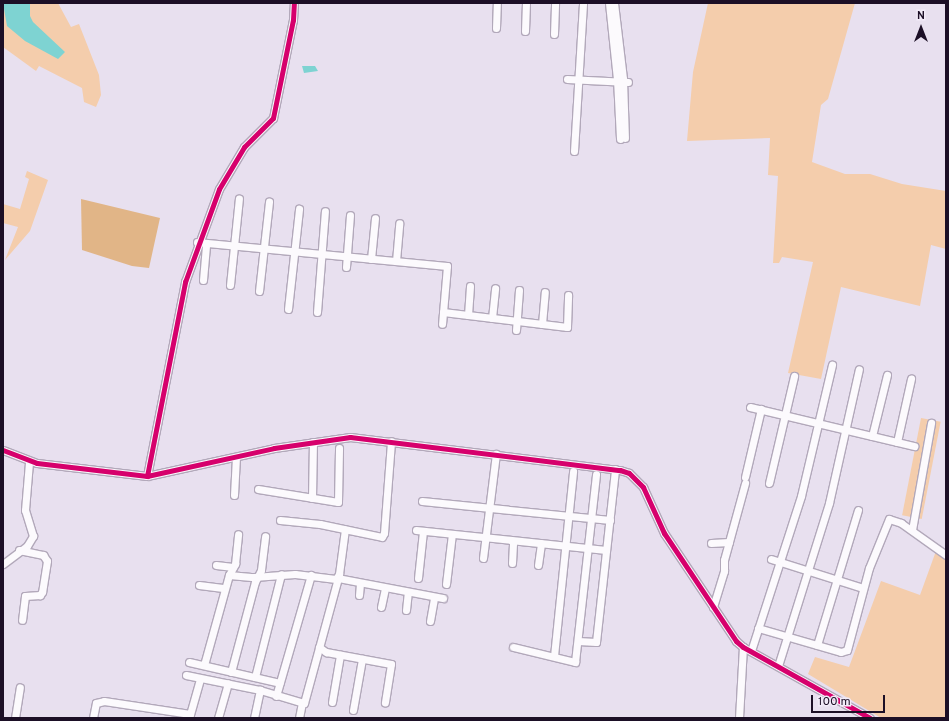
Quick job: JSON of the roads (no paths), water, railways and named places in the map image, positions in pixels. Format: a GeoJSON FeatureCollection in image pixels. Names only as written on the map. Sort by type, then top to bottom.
{"type":"FeatureCollection","features":[{"type":"Feature","properties":{"kind":"street"},"geometry":{"type":"LineString","coordinates":[[147,476],[185,282],[197,242],[219,189],[244,147],[272,118],[293,20],[294,3]]}},
{"type":"Feature","properties":{"kind":"street"},"geometry":{"type":"LineString","coordinates":[[496,28],[497,3]]}},
{"type":"Feature","properties":{"kind":"street"},"geometry":{"type":"LineString","coordinates":[[525,31],[526,3]]}},
{"type":"Feature","properties":{"kind":"street"},"geometry":{"type":"LineString","coordinates":[[554,34],[555,3]]}},
{"type":"Feature","properties":{"kind":"street"},"geometry":{"type":"LineString","coordinates":[[574,151],[584,3]]}},
{"type":"Feature","properties":{"kind":"street"},"geometry":{"type":"LineString","coordinates":[[609,3],[623,82]]}},
{"type":"Feature","properties":{"kind":"street"},"geometry":{"type":"LineString","coordinates":[[614,3],[623,82],[622,138]]}},
{"type":"Feature","properties":{"kind":"street"},"geometry":{"type":"LineString","coordinates":[[567,79],[623,82]]}},
{"type":"Feature","properties":{"kind":"street"},"geometry":{"type":"LineString","coordinates":[[230,285],[238,198]]}},
{"type":"Feature","properties":{"kind":"street"},"geometry":{"type":"LineString","coordinates":[[259,291],[269,202]]}},
{"type":"Feature","properties":{"kind":"street"},"geometry":{"type":"LineString","coordinates":[[288,309],[299,209]]}},
{"type":"Feature","properties":{"kind":"street"},"geometry":{"type":"LineString","coordinates":[[317,312],[325,211]]}},
{"type":"Feature","properties":{"kind":"street"},"geometry":{"type":"LineString","coordinates":[[346,267],[350,215]]}},
{"type":"Feature","properties":{"kind":"street"},"geometry":{"type":"LineString","coordinates":[[371,259],[375,218]]}},
{"type":"Feature","properties":{"kind":"street"},"geometry":{"type":"LineString","coordinates":[[396,261],[399,223]]}},
{"type":"Feature","properties":{"kind":"street"},"geometry":{"type":"LineString","coordinates":[[197,242],[447,266],[442,324]]}},
{"type":"Feature","properties":{"kind":"street"},"geometry":{"type":"LineString","coordinates":[[203,280],[206,243]]}},
{"type":"Feature","properties":{"kind":"street"},"geometry":{"type":"LineString","coordinates":[[468,315],[470,286]]}},
{"type":"Feature","properties":{"kind":"street"},"geometry":{"type":"LineString","coordinates":[[492,318],[495,288]]}},
{"type":"Feature","properties":{"kind":"street"},"geometry":{"type":"LineString","coordinates":[[516,330],[519,290]]}},
{"type":"Feature","properties":{"kind":"street"},"geometry":{"type":"LineString","coordinates":[[542,324],[545,292]]}},
{"type":"Feature","properties":{"kind":"street"},"geometry":{"type":"LineString","coordinates":[[443,312],[567,326],[568,295]]}},
{"type":"Feature","properties":{"kind":"street"},"geometry":{"type":"LineString","coordinates":[[751,651],[801,496],[832,365]]}},
{"type":"Feature","properties":{"kind":"street"},"geometry":{"type":"LineString","coordinates":[[778,666],[829,503],[860,369]]}},
{"type":"Feature","properties":{"kind":"street"},"geometry":{"type":"LineString","coordinates":[[872,436],[887,375]]}},
{"type":"Feature","properties":{"kind":"street"},"geometry":{"type":"LineString","coordinates":[[769,483],[794,376]]}},
{"type":"Feature","properties":{"kind":"street"},"geometry":{"type":"LineString","coordinates":[[897,442],[911,379]]}},
{"type":"Feature","properties":{"kind":"street"},"geometry":{"type":"LineString","coordinates":[[750,407],[914,446]]}},
{"type":"Feature","properties":{"kind":"street"},"geometry":{"type":"LineString","coordinates":[[713,607],[724,571],[724,560],[745,480],[761,409]]}},
{"type":"Feature","properties":{"kind":"street"},"geometry":{"type":"LineString","coordinates":[[912,530],[931,423]]}},
{"type":"Feature","properties":{"kind":"street"},"geometry":{"type":"LineString","coordinates":[[3,450],[17,454],[29,462],[147,476],[313,442],[350,437],[615,469],[630,473],[643,487],[664,533],[713,607],[743,647],[870,718]]}},
{"type":"Feature","properties":{"kind":"street"},"geometry":{"type":"LineString","coordinates":[[280,520],[345,529],[379,538],[384,535],[391,441]]}},
{"type":"Feature","properties":{"kind":"street"},"geometry":{"type":"LineString","coordinates":[[312,498],[313,442]]}},
{"type":"Feature","properties":{"kind":"street"},"geometry":{"type":"LineString","coordinates":[[258,489],[338,502],[339,448]]}},
{"type":"Feature","properties":{"kind":"street"},"geometry":{"type":"LineString","coordinates":[[483,558],[496,454]]}},
{"type":"Feature","properties":{"kind":"street"},"geometry":{"type":"LineString","coordinates":[[234,495],[236,457]]}},
{"type":"Feature","properties":{"kind":"street"},"geometry":{"type":"LineString","coordinates":[[3,564],[31,542],[33,536],[25,510],[29,462]]}},
{"type":"Feature","properties":{"kind":"street"},"geometry":{"type":"LineString","coordinates":[[578,641],[596,642],[615,469]]}},
{"type":"Feature","properties":{"kind":"street"},"geometry":{"type":"LineString","coordinates":[[554,656],[573,471]]}},
{"type":"Feature","properties":{"kind":"street"},"geometry":{"type":"LineString","coordinates":[[513,646],[575,662],[596,474]]}},
{"type":"Feature","properties":{"kind":"street"},"geometry":{"type":"LineString","coordinates":[[422,501],[610,520]]}},
{"type":"Feature","properties":{"kind":"street"},"geometry":{"type":"LineString","coordinates":[[817,645],[858,510]]}},
{"type":"Feature","properties":{"kind":"street"},"geometry":{"type":"LineString","coordinates":[[758,628],[841,652],[847,650],[863,588],[886,521],[889,519],[895,520],[912,530],[946,555]]}},
{"type":"Feature","properties":{"kind":"street"},"geometry":{"type":"LineString","coordinates":[[299,718],[338,578],[345,529]]}},
{"type":"Feature","properties":{"kind":"street"},"geometry":{"type":"LineString","coordinates":[[418,578],[420,531],[606,550]]}},
{"type":"Feature","properties":{"kind":"street"},"geometry":{"type":"LineString","coordinates":[[204,665],[225,588],[233,567],[238,534]]}},
{"type":"Feature","properties":{"kind":"street"},"geometry":{"type":"LineString","coordinates":[[446,584],[452,534]]}},
{"type":"Feature","properties":{"kind":"street"},"geometry":{"type":"LineString","coordinates":[[231,672],[258,576],[265,536]]}},
{"type":"Feature","properties":{"kind":"street"},"geometry":{"type":"LineString","coordinates":[[512,563],[513,541]]}},
{"type":"Feature","properties":{"kind":"street"},"geometry":{"type":"LineString","coordinates":[[711,543],[729,542]]}},
{"type":"Feature","properties":{"kind":"street"},"geometry":{"type":"LineString","coordinates":[[538,565],[541,543]]}},
{"type":"Feature","properties":{"kind":"street"},"geometry":{"type":"LineString","coordinates":[[19,550],[43,554],[47,561],[42,592],[25,596],[22,620]]}},
{"type":"Feature","properties":{"kind":"street"},"geometry":{"type":"LineString","coordinates":[[771,559],[863,588]]}},
{"type":"Feature","properties":{"kind":"street"},"geometry":{"type":"LineString","coordinates":[[216,565],[233,567]]}},
{"type":"Feature","properties":{"kind":"street"},"geometry":{"type":"LineString","coordinates":[[255,677],[281,574]]}},
{"type":"Feature","properties":{"kind":"street"},"geometry":{"type":"LineString","coordinates":[[229,575],[311,575],[332,579],[338,578],[434,598],[442,598]]}},
{"type":"Feature","properties":{"kind":"street"},"geometry":{"type":"LineString","coordinates":[[276,696],[311,575]]}},
{"type":"Feature","properties":{"kind":"street"},"geometry":{"type":"LineString","coordinates":[[359,595],[360,583]]}},
{"type":"Feature","properties":{"kind":"street"},"geometry":{"type":"LineString","coordinates":[[199,585],[225,588]]}},
{"type":"Feature","properties":{"kind":"street"},"geometry":{"type":"LineString","coordinates":[[381,607],[385,588]]}},
{"type":"Feature","properties":{"kind":"street"},"geometry":{"type":"LineString","coordinates":[[406,610],[408,592]]}},
{"type":"Feature","properties":{"kind":"street"},"geometry":{"type":"LineString","coordinates":[[430,621],[434,598]]}},
{"type":"Feature","properties":{"kind":"street"},"geometry":{"type":"LineString","coordinates":[[320,647],[340,655],[391,664],[384,703]]}},
{"type":"Feature","properties":{"kind":"street"},"geometry":{"type":"LineString","coordinates":[[739,718],[743,647]]}},
{"type":"Feature","properties":{"kind":"street"},"geometry":{"type":"LineString","coordinates":[[332,702],[340,655]]}},
{"type":"Feature","properties":{"kind":"street"},"geometry":{"type":"LineString","coordinates":[[353,710],[362,659]]}},
{"type":"Feature","properties":{"kind":"street"},"geometry":{"type":"LineString","coordinates":[[189,662],[280,684]]}},
{"type":"Feature","properties":{"kind":"street"},"geometry":{"type":"LineString","coordinates":[[186,675],[260,690],[302,703]]}},
{"type":"Feature","properties":{"kind":"street"},"geometry":{"type":"LineString","coordinates":[[93,718],[96,703],[104,701],[189,716],[200,679]]}},
{"type":"Feature","properties":{"kind":"street"},"geometry":{"type":"LineString","coordinates":[[218,718],[228,683]]}},
{"type":"Feature","properties":{"kind":"street"},"geometry":{"type":"LineString","coordinates":[[15,718],[20,687]]}},
{"type":"Feature","properties":{"kind":"street"},"geometry":{"type":"LineString","coordinates":[[254,718],[260,690]]}}]}
